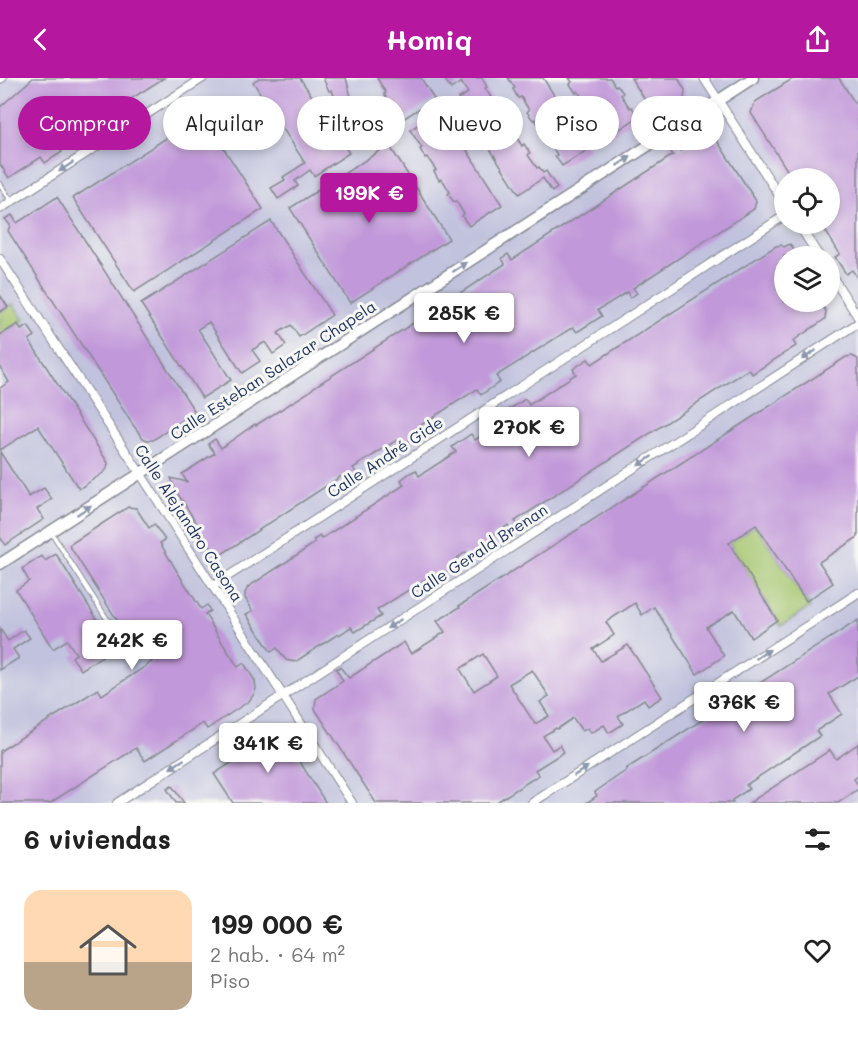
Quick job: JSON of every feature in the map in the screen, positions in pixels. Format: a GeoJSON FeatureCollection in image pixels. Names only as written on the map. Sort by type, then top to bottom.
{"type":"FeatureCollection","features":[{"type":"Feature","properties":{"kind":"street"},"geometry":{"type":"LineString","coordinates":[[0,209],[203,78]]}},
{"type":"Feature","properties":{"kind":"street"},"geometry":{"type":"LineString","coordinates":[[704,78],[715,96]]}},
{"type":"Feature","properties":{"kind":"street","name":"Calle Esteban Salazar Chapela"},"geometry":{"type":"LineString","coordinates":[[724,96],[753,78]]}},
{"type":"Feature","properties":{"kind":"street"},"geometry":{"type":"LineString","coordinates":[[724,109],[774,187]]}},
{"type":"Feature","properties":{"kind":"street","name":"Calle Esteban Salazar Chapela"},"geometry":{"type":"LineString","coordinates":[[0,564],[641,150]]}},
{"type":"Feature","properties":{"kind":"street","name":"Calle André Gide"},"geometry":{"type":"LineString","coordinates":[[213,586],[774,222]]}},
{"type":"Feature","properties":{"kind":"street","name":"Calle Alejandro Casona"},"geometry":{"type":"LineString","coordinates":[[0,259],[352,803]]}},
{"type":"Feature","properties":{"kind":"street"},"geometry":{"type":"LineString","coordinates":[[840,289],[858,317]]}},
{"type":"Feature","properties":{"kind":"street","name":"Calle Gerald Brenan"},"geometry":{"type":"LineString","coordinates":[[117,803],[858,323]]}},
{"type":"Feature","properties":{"kind":"street"},"geometry":{"type":"LineString","coordinates":[[532,803],[858,593]]}},
{"type":"Feature","properties":{"kind":"lane"},"geometry":{"type":"LineString","coordinates":[[0,184],[12,201]]}},
{"type":"Feature","properties":{"kind":"lane"},"geometry":{"type":"LineString","coordinates":[[51,531],[118,636]]}},
{"type":"Feature","properties":{"kind":"shaded area"},"geometry":{"type":"Polygon","coordinates":[[[0,78],[858,78],[858,798],[851,803],[0,803],[0,78]]]}},
{"type":"Feature","properties":{"kind":"green space"},"geometry":{"type":"Polygon","coordinates":[[[13,304],[24,320],[0,335],[0,312],[13,304]]]}},
{"type":"Feature","properties":{"kind":"green space"},"geometry":{"type":"Polygon","coordinates":[[[756,525],[810,607],[781,626],[729,543],[756,525]]]}},
{"type":"Feature","properties":{"kind":"building"},"geometry":{"type":"Polygon","coordinates":[[[33,78],[164,78],[136,96],[18,96],[18,150],[61,150],[62,152],[45,163],[41,157],[9,178],[0,164],[0,107],[33,78]]]}},
{"type":"Feature","properties":{"kind":"building"},"geometry":{"type":"Polygon","coordinates":[[[259,78],[300,78],[312,96],[297,96],[297,150],[347,150],[349,153],[314,176],[310,170],[295,181],[298,186],[278,199],[271,188],[285,180],[283,177],[305,163],[285,132],[285,96],[262,96],[253,82],[259,78]]]}},
{"type":"Feature","properties":{"kind":"building"},"geometry":{"type":"Polygon","coordinates":[[[323,78],[346,78],[351,96],[334,96],[332,90],[329,91],[323,78]]]}},
{"type":"Feature","properties":{"kind":"building"},"geometry":{"type":"Polygon","coordinates":[[[377,78],[421,78],[432,96],[417,96],[417,110],[405,118],[405,96],[385,96],[386,93],[377,78]]]}},
{"type":"Feature","properties":{"kind":"building"},"geometry":{"type":"Polygon","coordinates":[[[444,78],[482,78],[490,96],[463,96],[468,93],[461,82],[451,89],[444,78]]]}},
{"type":"Feature","properties":{"kind":"building"},"geometry":{"type":"Polygon","coordinates":[[[508,78],[543,78],[555,96],[535,96],[535,119],[533,120],[527,112],[529,110],[523,96],[517,96],[513,89],[515,88],[508,78]]]}},
{"type":"Feature","properties":{"kind":"building"},"geometry":{"type":"Polygon","coordinates":[[[569,78],[610,78],[623,93],[621,95],[631,108],[631,122],[619,130],[619,96],[581,96],[570,84],[572,82],[569,78]]]}},
{"type":"Feature","properties":{"kind":"building"},"geometry":{"type":"Polygon","coordinates":[[[631,78],[678,78],[685,90],[684,96],[643,96],[631,78]]]}},
{"type":"Feature","properties":{"kind":"building"},"geometry":{"type":"Polygon","coordinates":[[[794,78],[839,78],[858,108],[858,279],[852,270],[846,274],[840,265],[840,246],[835,246],[827,234],[840,234],[840,168],[786,168],[751,113],[755,102],[794,78]]]}},
{"type":"Feature","properties":{"kind":"building"},"geometry":{"type":"Polygon","coordinates":[[[417,125],[417,140],[410,130],[417,125]]]}},
{"type":"Feature","properties":{"kind":"building"},"geometry":{"type":"Polygon","coordinates":[[[163,140],[163,150],[225,150],[263,209],[134,292],[73,198],[151,150],[163,140]]]}},
{"type":"Feature","properties":{"kind":"building"},"geometry":{"type":"Polygon","coordinates":[[[524,144],[537,168],[539,167],[543,173],[546,171],[557,188],[552,192],[543,178],[519,194],[491,150],[523,150],[524,144]]]}},
{"type":"Feature","properties":{"kind":"building"},"geometry":{"type":"Polygon","coordinates":[[[381,150],[392,150],[449,239],[350,303],[290,208],[381,150]]]}},
{"type":"Feature","properties":{"kind":"building"},"geometry":{"type":"Polygon","coordinates":[[[421,150],[467,150],[502,205],[469,226],[456,201],[454,202],[448,194],[450,192],[442,179],[439,180],[434,171],[436,170],[427,157],[425,158],[421,150]]]}},
{"type":"Feature","properties":{"kind":"building"},"geometry":{"type":"Polygon","coordinates":[[[554,150],[587,150],[562,166],[555,156],[557,155],[554,150]]]}},
{"type":"Feature","properties":{"kind":"building"},"geometry":{"type":"Polygon","coordinates":[[[670,150],[723,150],[756,201],[754,209],[633,288],[637,293],[630,298],[627,292],[598,310],[602,316],[577,332],[573,327],[496,376],[500,382],[481,395],[477,389],[413,430],[417,436],[401,446],[397,440],[353,468],[357,474],[347,481],[343,475],[222,554],[215,553],[210,545],[204,549],[190,526],[196,522],[176,491],[171,478],[187,482],[182,474],[215,453],[208,444],[215,439],[221,448],[505,264],[502,258],[508,254],[512,260],[673,155],[670,150]]]}},
{"type":"Feature","properties":{"kind":"building"},"geometry":{"type":"Polygon","coordinates":[[[57,197],[195,412],[153,440],[143,438],[133,425],[8,231],[10,225],[5,219],[12,215],[17,223],[57,197]]]}},
{"type":"Feature","properties":{"kind":"building"},"geometry":{"type":"Polygon","coordinates":[[[271,221],[332,315],[299,337],[291,325],[278,333],[286,345],[273,354],[265,342],[252,350],[260,361],[242,373],[209,322],[198,329],[231,380],[202,398],[141,304],[271,221]]]}},
{"type":"Feature","properties":{"kind":"building"},"geometry":{"type":"Polygon","coordinates":[[[774,247],[774,312],[826,312],[825,319],[793,341],[796,346],[752,374],[749,369],[515,521],[520,529],[513,533],[508,525],[492,536],[495,541],[470,558],[466,552],[453,561],[457,566],[438,578],[435,573],[377,610],[381,616],[355,632],[351,627],[295,662],[286,660],[277,648],[271,652],[246,614],[253,611],[245,598],[248,587],[315,543],[313,540],[320,536],[321,539],[404,485],[401,480],[410,473],[416,470],[419,476],[456,452],[452,447],[471,434],[475,440],[500,423],[497,418],[525,399],[529,405],[576,374],[573,369],[588,359],[592,364],[774,247]]]}},
{"type":"Feature","properties":{"kind":"building"},"geometry":{"type":"Polygon","coordinates":[[[0,295],[8,307],[0,312],[0,295]]]}},
{"type":"Feature","properties":{"kind":"building"},"geometry":{"type":"Polygon","coordinates":[[[18,324],[21,330],[28,326],[35,336],[29,340],[108,463],[103,473],[79,489],[38,426],[0,450],[0,388],[9,382],[0,367],[0,335],[18,324]]]}},
{"type":"Feature","properties":{"kind":"building"},"geometry":{"type":"Polygon","coordinates":[[[852,356],[858,359],[858,537],[819,562],[833,583],[806,601],[756,525],[729,543],[777,620],[751,638],[734,610],[706,627],[724,656],[697,674],[654,607],[642,615],[635,603],[606,622],[614,635],[593,649],[601,661],[628,645],[662,697],[648,706],[644,699],[618,716],[623,724],[609,733],[604,725],[591,733],[588,728],[582,731],[573,718],[543,736],[552,750],[560,745],[564,752],[535,770],[539,775],[495,803],[376,803],[315,709],[316,699],[343,681],[336,669],[340,667],[349,678],[404,642],[411,654],[445,632],[437,621],[846,357],[852,356]],[[483,654],[460,669],[474,691],[497,676],[483,654]],[[532,670],[509,684],[535,724],[549,716],[540,702],[549,696],[532,670]]]}},
{"type":"Feature","properties":{"kind":"building"},"geometry":{"type":"Polygon","coordinates":[[[0,452],[29,497],[44,488],[52,499],[37,509],[44,519],[5,545],[0,537],[0,452]]]}},
{"type":"Feature","properties":{"kind":"building"},"geometry":{"type":"Polygon","coordinates":[[[128,507],[136,508],[149,528],[154,524],[165,540],[160,543],[201,609],[207,605],[210,611],[205,614],[223,644],[238,667],[244,663],[255,681],[254,694],[249,701],[207,729],[203,723],[145,761],[136,748],[50,803],[0,803],[0,751],[98,689],[102,695],[152,662],[135,635],[129,639],[69,545],[128,507]]]}},
{"type":"Feature","properties":{"kind":"building"},"geometry":{"type":"Polygon","coordinates":[[[56,554],[115,648],[81,670],[72,657],[76,654],[67,640],[53,649],[16,590],[29,581],[22,569],[42,556],[45,561],[56,554]]]}},
{"type":"Feature","properties":{"kind":"building"},"geometry":{"type":"Polygon","coordinates":[[[858,620],[858,676],[829,694],[842,714],[816,731],[820,736],[746,785],[749,789],[732,800],[733,803],[586,803],[597,796],[595,792],[626,769],[858,620]]]}},
{"type":"Feature","properties":{"kind":"building"},"geometry":{"type":"Polygon","coordinates":[[[0,629],[8,641],[24,630],[30,638],[13,649],[19,658],[0,670],[0,629]]]}},
{"type":"Feature","properties":{"kind":"building"},"geometry":{"type":"Polygon","coordinates":[[[275,730],[282,734],[326,803],[233,803],[214,774],[242,756],[238,751],[269,731],[275,730]]]}},
{"type":"Feature","properties":{"kind":"building"},"geometry":{"type":"Polygon","coordinates":[[[858,744],[858,776],[854,779],[858,789],[838,803],[749,803],[830,750],[836,759],[858,744]]]}},
{"type":"Feature","properties":{"kind":"building"},"geometry":{"type":"Polygon","coordinates":[[[172,786],[184,803],[176,803],[167,789],[172,786]]]}}]}
